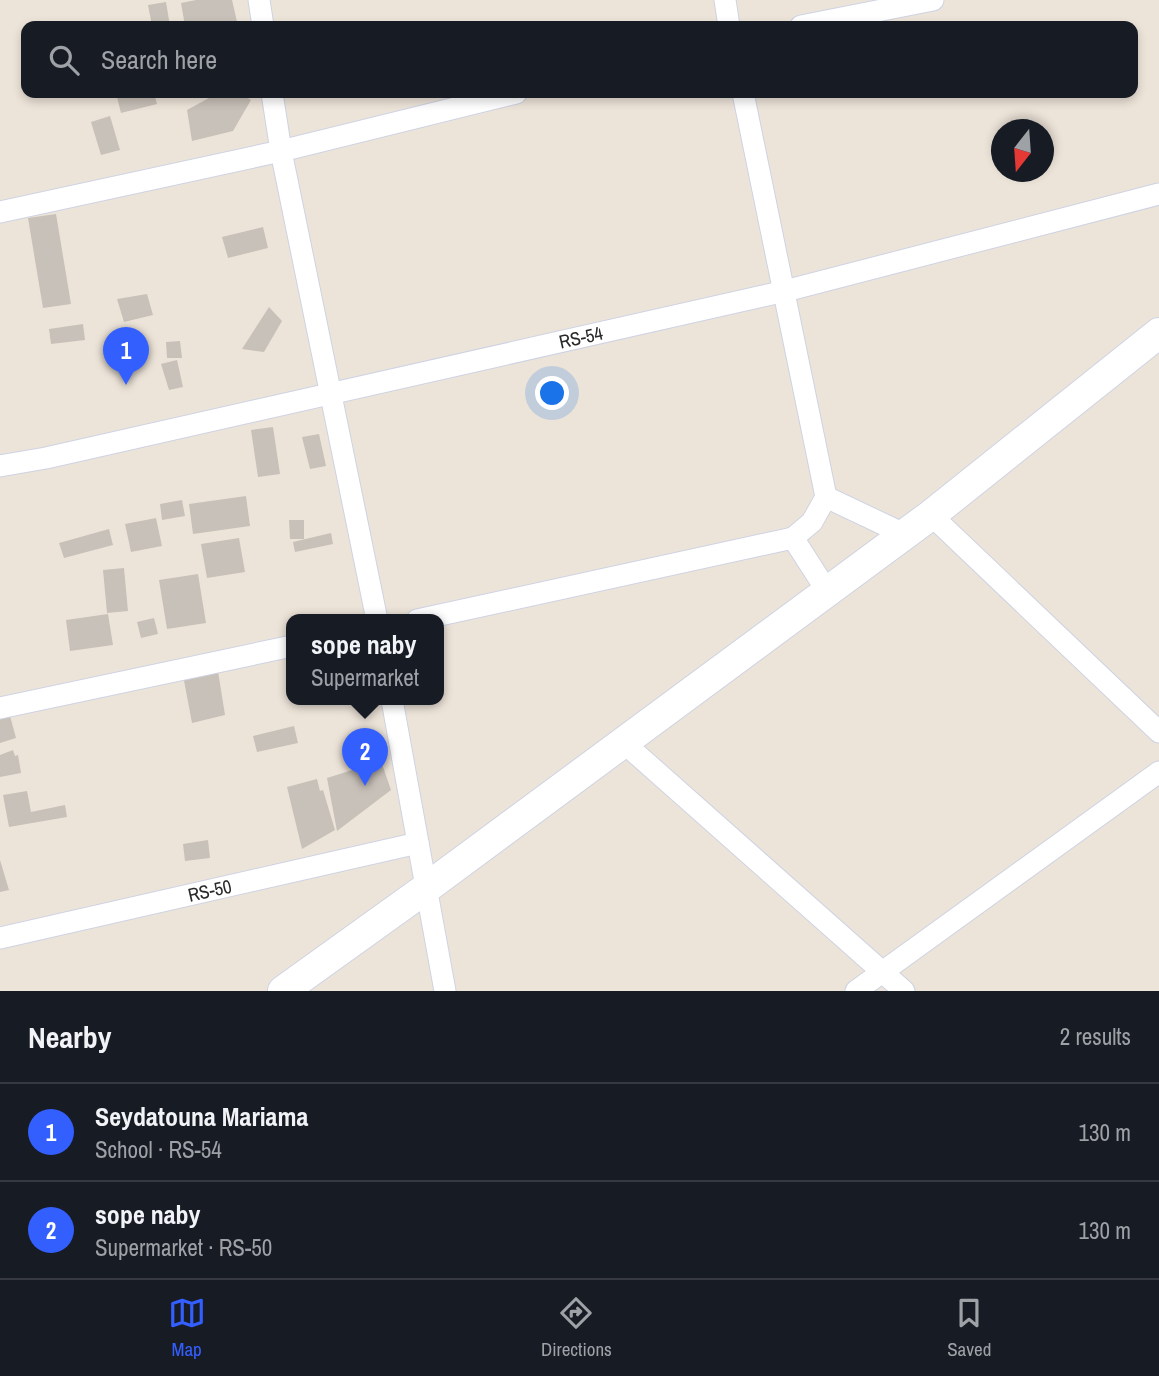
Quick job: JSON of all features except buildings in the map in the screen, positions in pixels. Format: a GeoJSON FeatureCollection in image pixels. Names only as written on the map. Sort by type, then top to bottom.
{"type":"FeatureCollection","features":[{"type":"Feature","properties":{"kind":"street"},"geometry":{"type":"LineString","coordinates":[[259,0],[261,21]]}},
{"type":"Feature","properties":{"kind":"street"},"geometry":{"type":"LineString","coordinates":[[725,0],[728,21]]}},
{"type":"Feature","properties":{"kind":"street"},"geometry":{"type":"LineString","coordinates":[[826,21],[933,0]]}},
{"type":"Feature","properties":{"kind":"street"},"geometry":{"type":"LineString","coordinates":[[273,98],[281,150],[376,614]]}},
{"type":"Feature","properties":{"kind":"street"},"geometry":{"type":"LineString","coordinates":[[0,212],[281,150],[495,98]]}},
{"type":"Feature","properties":{"kind":"street"},"geometry":{"type":"LineString","coordinates":[[444,614],[793,538],[813,522],[827,497],[744,98]]}},
{"type":"Feature","properties":{"kind":"street","name":"RS-54"},"geometry":{"type":"LineString","coordinates":[[0,466],[785,291],[1159,194]]}},
{"type":"Feature","properties":{"kind":"street"},"geometry":{"type":"LineString","coordinates":[[283,991],[931,515],[1159,334]]}},
{"type":"Feature","properties":{"kind":"street"},"geometry":{"type":"LineString","coordinates":[[827,497],[904,534]]}},
{"type":"Feature","properties":{"kind":"street"},"geometry":{"type":"LineString","coordinates":[[931,515],[1159,732]]}},
{"type":"Feature","properties":{"kind":"street"},"geometry":{"type":"LineString","coordinates":[[793,538],[827,591]]}},
{"type":"Feature","properties":{"kind":"street"},"geometry":{"type":"LineString","coordinates":[[0,708],[286,647]]}},
{"type":"Feature","properties":{"kind":"street"},"geometry":{"type":"LineString","coordinates":[[393,705],[445,991]]}},
{"type":"Feature","properties":{"kind":"street"},"geometry":{"type":"LineString","coordinates":[[623,742],[904,991]]}},
{"type":"Feature","properties":{"kind":"street"},"geometry":{"type":"LineString","coordinates":[[856,991],[1159,772]]}},
{"type":"Feature","properties":{"kind":"street","name":"RS-50"},"geometry":{"type":"LineString","coordinates":[[0,938],[418,843]]}},
{"type":"Feature","properties":{"kind":"place","name":"Seydatouna Mariama"},"geometry":{"type":"Point","coordinates":[126,385]}},
{"type":"Feature","properties":{"kind":"place","name":"sope naby"},"geometry":{"type":"Point","coordinates":[365,786]}}]}
